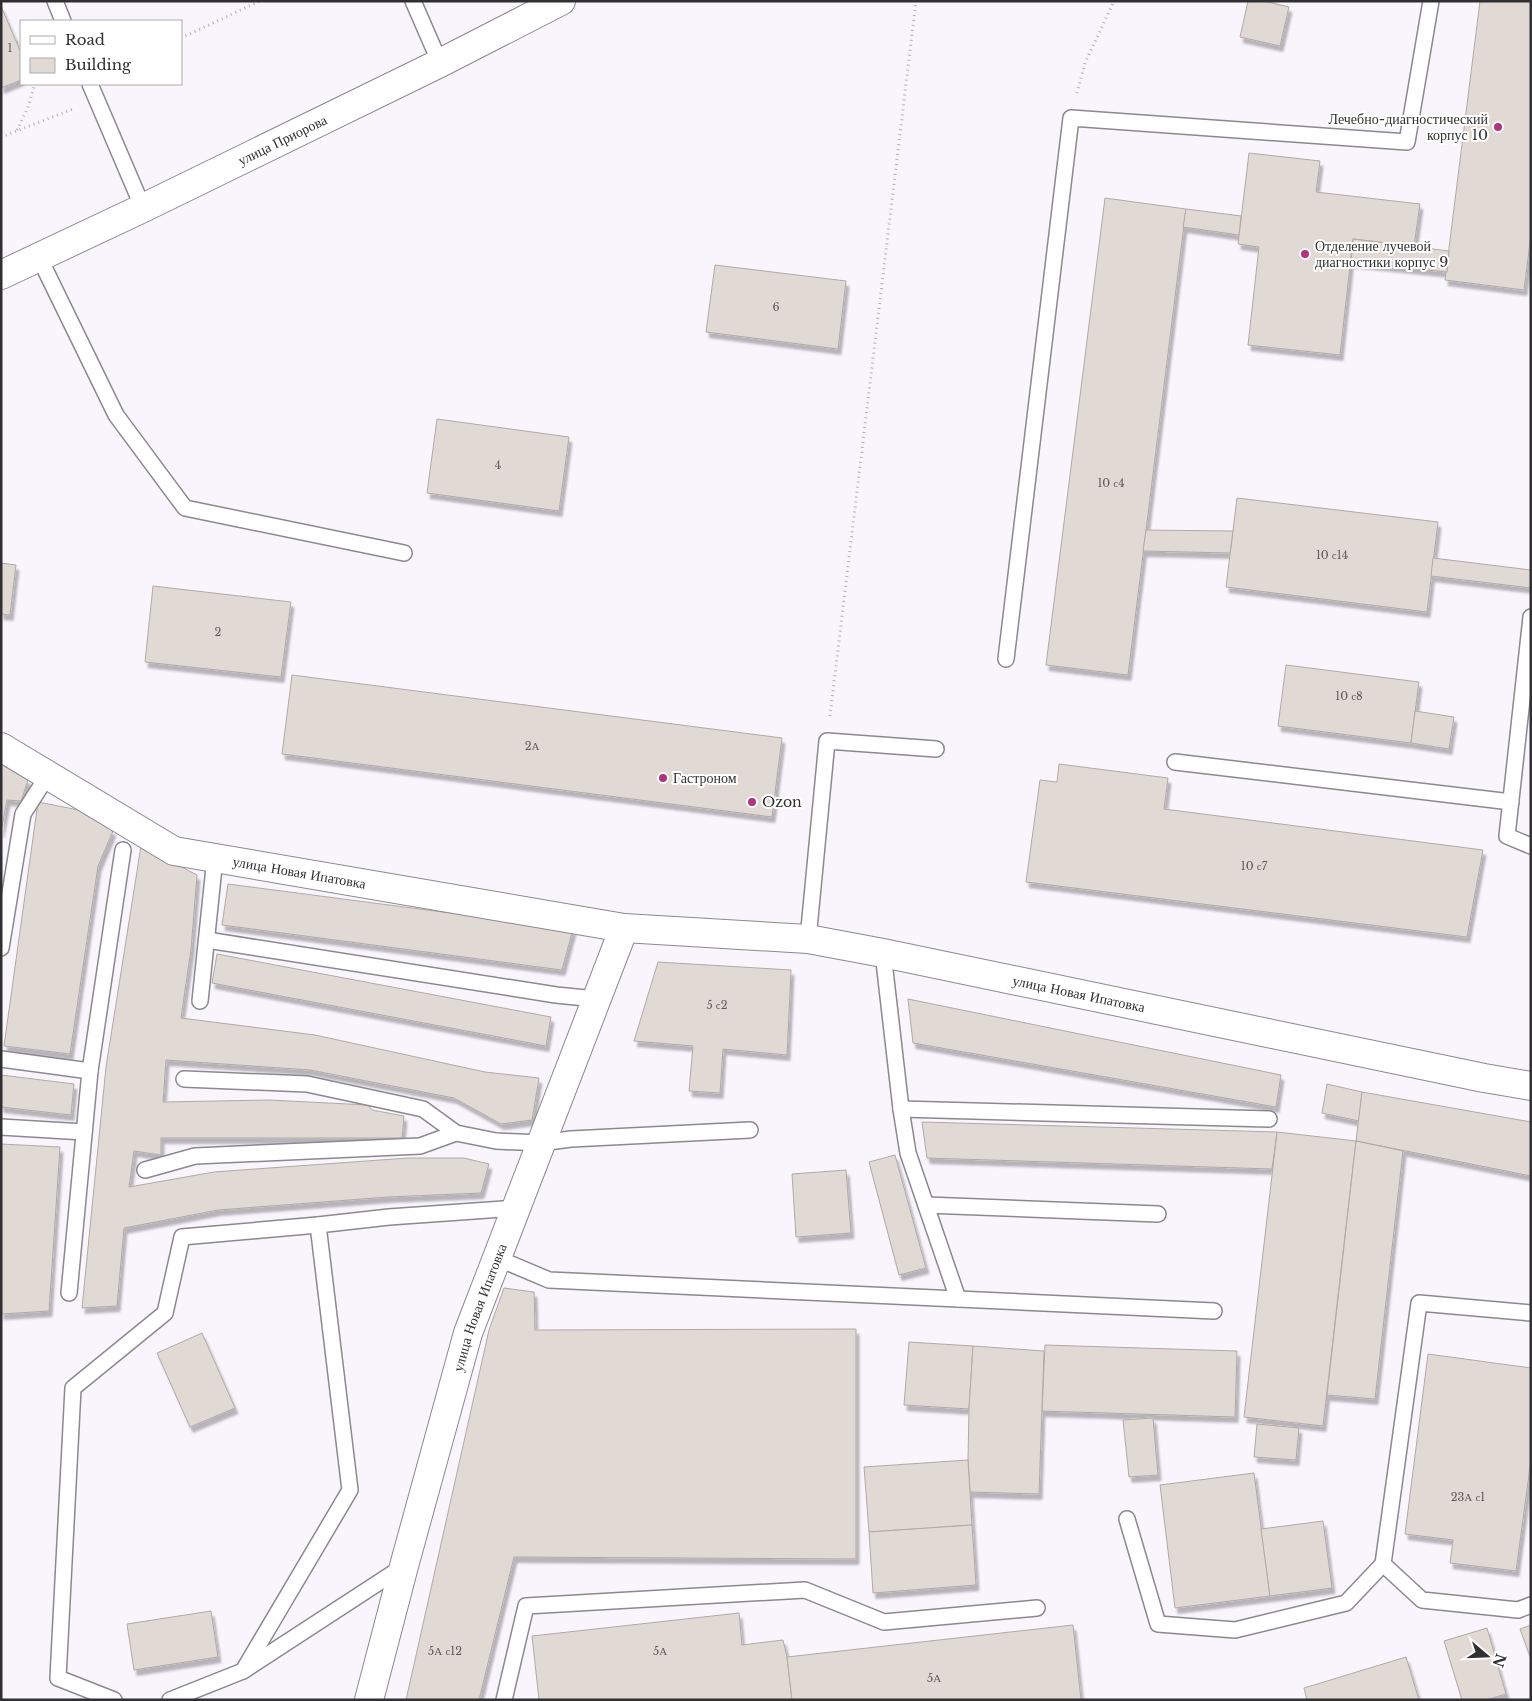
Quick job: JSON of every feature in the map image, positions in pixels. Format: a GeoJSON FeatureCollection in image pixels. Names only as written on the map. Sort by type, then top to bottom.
{"type":"FeatureCollection","features":[{"type":"Feature","properties":{"kind":"street","name":"улица Приорова"},"geometry":{"type":"LineString","coordinates":[[1,275],[144,208],[561,1]]}},
{"type":"Feature","properties":{"kind":"street","name":"улица Новая Ипатовка"},"geometry":{"type":"LineString","coordinates":[[1,747],[174,852],[624,928],[808,939],[1531,1086]]}},
{"type":"Feature","properties":{"kind":"street","name":"улица Новая Ипатовка"},"geometry":{"type":"LineString","coordinates":[[369,1700],[468,1333],[624,928]]}},
{"type":"Feature","properties":{"kind":"lane"},"geometry":{"type":"LineString","coordinates":[[55,1],[63,20]]}},
{"type":"Feature","properties":{"kind":"lane"},"geometry":{"type":"LineString","coordinates":[[413,1],[440,62]]}},
{"type":"Feature","properties":{"kind":"lane"},"geometry":{"type":"LineString","coordinates":[[1006,658],[1070,118],[1407,142],[1431,1]]}},
{"type":"Feature","properties":{"kind":"lane"},"geometry":{"type":"LineString","coordinates":[[90,85],[144,208]]}},
{"type":"Feature","properties":{"kind":"lane"},"geometry":{"type":"LineString","coordinates":[[39,256],[116,415],[185,508],[404,553]]}},
{"type":"Feature","properties":{"kind":"lane"},"geometry":{"type":"LineString","coordinates":[[1531,617],[1507,836],[1531,846]]}},
{"type":"Feature","properties":{"kind":"lane"},"geometry":{"type":"LineString","coordinates":[[808,939],[827,741],[936,749]]}},
{"type":"Feature","properties":{"kind":"lane"},"geometry":{"type":"LineString","coordinates":[[1175,762],[1511,802]]}},
{"type":"Feature","properties":{"kind":"lane"},"geometry":{"type":"LineString","coordinates":[[1,948],[23,814],[48,775]]}},
{"type":"Feature","properties":{"kind":"lane"},"geometry":{"type":"LineString","coordinates":[[69,1293],[90,1071],[123,850]]}},
{"type":"Feature","properties":{"kind":"lane"},"geometry":{"type":"LineString","coordinates":[[200,1001],[215,858]]}},
{"type":"Feature","properties":{"kind":"lane"},"geometry":{"type":"LineString","coordinates":[[207,940],[556,995],[596,999]]}},
{"type":"Feature","properties":{"kind":"lane"},"geometry":{"type":"LineString","coordinates":[[883,953],[908,1153],[958,1299]]}},
{"type":"Feature","properties":{"kind":"lane"},"geometry":{"type":"LineString","coordinates":[[1,1059],[90,1071]]}},
{"type":"Feature","properties":{"kind":"lane"},"geometry":{"type":"LineString","coordinates":[[184,1080],[307,1084],[423,1109],[456,1133],[496,1141],[540,1143],[571,1139],[750,1130]]}},
{"type":"Feature","properties":{"kind":"lane"},"geometry":{"type":"LineString","coordinates":[[901,1109],[1269,1119]]}},
{"type":"Feature","properties":{"kind":"lane"},"geometry":{"type":"LineString","coordinates":[[1,1128],[84,1132]]}},
{"type":"Feature","properties":{"kind":"lane"},"geometry":{"type":"LineString","coordinates":[[145,1170],[195,1156],[420,1146],[456,1133]]}},
{"type":"Feature","properties":{"kind":"lane"},"geometry":{"type":"LineString","coordinates":[[926,1205],[1158,1214]]}},
{"type":"Feature","properties":{"kind":"lane"},"geometry":{"type":"LineString","coordinates":[[114,1700],[58,1678],[72,1388],[165,1313],[182,1237],[389,1217],[516,1208]]}},
{"type":"Feature","properties":{"kind":"lane"},"geometry":{"type":"LineString","coordinates":[[242,1671],[350,1490],[318,1225]]}},
{"type":"Feature","properties":{"kind":"lane"},"geometry":{"type":"LineString","coordinates":[[497,1258],[549,1280],[1214,1311]]}},
{"type":"Feature","properties":{"kind":"lane"},"geometry":{"type":"LineString","coordinates":[[1126,1519],[1158,1624],[1235,1630],[1346,1603],[1383,1564],[1419,1303],[1531,1313]]}},
{"type":"Feature","properties":{"kind":"lane"},"geometry":{"type":"LineString","coordinates":[[1383,1564],[1422,1600],[1518,1610],[1531,1605]]}},
{"type":"Feature","properties":{"kind":"lane"},"geometry":{"type":"LineString","coordinates":[[170,1700],[242,1671],[404,1566]]}},
{"type":"Feature","properties":{"kind":"lane"},"geometry":{"type":"LineString","coordinates":[[504,1700],[526,1606],[805,1590],[884,1622],[1037,1608]]}},
{"type":"Feature","properties":{"kind":"path"},"geometry":{"type":"LineString","coordinates":[[182,38],[260,1]]}},
{"type":"Feature","properties":{"kind":"path"},"geometry":{"type":"LineString","coordinates":[[827,741],[916,1]]}},
{"type":"Feature","properties":{"kind":"path"},"geometry":{"type":"LineString","coordinates":[[1070,118],[1085,63],[1114,1]]}},
{"type":"Feature","properties":{"kind":"path"},"geometry":{"type":"LineString","coordinates":[[17,131],[28,107],[35,85]]}},
{"type":"Feature","properties":{"kind":"path"},"geometry":{"type":"LineString","coordinates":[[1,137],[97,100]]}},
{"type":"Feature","properties":{"kind":"building"},"geometry":{"type":"Polygon","coordinates":[[[1248,1],[1264,1],[1289,7],[1280,46],[1240,37],[1248,1]]]}},
{"type":"Feature","properties":{"kind":"building","name":"Лечебно-диагностический корпус 10"},"geometry":{"type":"Polygon","coordinates":[[[1480,1],[1531,1],[1531,235],[1524,290],[1445,280],[1480,1]]]}},
{"type":"Feature","properties":{"kind":"building"},"geometry":{"type":"Polygon","coordinates":[[[1,6],[20,51],[20,80],[1,88],[1,6]]]}},
{"type":"Feature","properties":{"kind":"building","name":"Отделение лучевой диагностики корпус 9"},"geometry":{"type":"Polygon","coordinates":[[[1249,153],[1320,161],[1316,192],[1420,204],[1414,246],[1353,239],[1340,355],[1248,345],[1259,247],[1238,244],[1249,153]]]}},
{"type":"Feature","properties":{"kind":"building"},"geometry":{"type":"Polygon","coordinates":[[[1105,198],[1186,209],[1128,675],[1046,665],[1105,198]]]}},
{"type":"Feature","properties":{"kind":"building"},"geometry":{"type":"Polygon","coordinates":[[[1186,209],[1241,216],[1239,235],[1183,227],[1186,209]]]}},
{"type":"Feature","properties":{"kind":"building"},"geometry":{"type":"Polygon","coordinates":[[[1353,239],[1449,251],[1447,272],[1351,262],[1353,239]]]}},
{"type":"Feature","properties":{"kind":"building"},"geometry":{"type":"Polygon","coordinates":[[[715,265],[846,281],[838,349],[706,332],[715,265]]]}},
{"type":"Feature","properties":{"kind":"building"},"geometry":{"type":"Polygon","coordinates":[[[437,419],[569,437],[559,511],[427,493],[437,419]]]}},
{"type":"Feature","properties":{"kind":"building"},"geometry":{"type":"Polygon","coordinates":[[[1237,498],[1438,522],[1427,612],[1226,587],[1237,498]]]}},
{"type":"Feature","properties":{"kind":"building"},"geometry":{"type":"Polygon","coordinates":[[[1146,530],[1233,531],[1230,553],[1143,551],[1146,530]]]}},
{"type":"Feature","properties":{"kind":"building"},"geometry":{"type":"Polygon","coordinates":[[[1433,558],[1531,570],[1531,588],[1431,576],[1433,558]]]}},
{"type":"Feature","properties":{"kind":"building"},"geometry":{"type":"Polygon","coordinates":[[[1,563],[16,565],[10,615],[1,614],[1,563]]]}},
{"type":"Feature","properties":{"kind":"building"},"geometry":{"type":"Polygon","coordinates":[[[153,586],[291,602],[281,677],[145,662],[153,586]]]}},
{"type":"Feature","properties":{"kind":"building"},"geometry":{"type":"Polygon","coordinates":[[[1286,665],[1419,682],[1411,743],[1278,726],[1286,665]]]}},
{"type":"Feature","properties":{"kind":"building"},"geometry":{"type":"Polygon","coordinates":[[[292,675],[782,738],[772,817],[282,754],[292,675]]]}},
{"type":"Feature","properties":{"kind":"building"},"geometry":{"type":"Polygon","coordinates":[[[1415,711],[1454,717],[1449,749],[1411,743],[1415,711]]]}},
{"type":"Feature","properties":{"kind":"building"},"geometry":{"type":"Polygon","coordinates":[[[1,764],[28,780],[21,801],[7,800],[1,832],[1,764]]]}},
{"type":"Feature","properties":{"kind":"building"},"geometry":{"type":"Polygon","coordinates":[[[1059,764],[1168,778],[1164,809],[1483,850],[1467,937],[1026,882],[1040,780],[1057,782],[1059,764]]]}},
{"type":"Feature","properties":{"kind":"building"},"geometry":{"type":"Polygon","coordinates":[[[38,802],[84,811],[113,831],[98,866],[70,1054],[4,1046],[38,802]]]}},
{"type":"Feature","properties":{"kind":"building"},"geometry":{"type":"Polygon","coordinates":[[[141,846],[197,875],[191,949],[181,1018],[315,1035],[485,1072],[539,1078],[532,1120],[501,1124],[454,1098],[310,1070],[166,1060],[163,1102],[269,1100],[368,1105],[372,1110],[404,1116],[402,1138],[161,1138],[161,1155],[134,1151],[129,1187],[214,1172],[408,1158],[464,1158],[489,1164],[481,1193],[388,1197],[218,1210],[124,1228],[117,1306],[82,1308],[106,1067],[141,846]]]}},
{"type":"Feature","properties":{"kind":"building"},"geometry":{"type":"Polygon","coordinates":[[[228,884],[573,929],[562,970],[222,925],[228,884]]]}},
{"type":"Feature","properties":{"kind":"building"},"geometry":{"type":"Polygon","coordinates":[[[217,954],[551,1017],[546,1046],[212,983],[217,954]]]}},
{"type":"Feature","properties":{"kind":"building"},"geometry":{"type":"Polygon","coordinates":[[[658,962],[791,970],[787,1055],[723,1049],[720,1093],[689,1091],[693,1046],[634,1041],[658,962]]]}},
{"type":"Feature","properties":{"kind":"building"},"geometry":{"type":"Polygon","coordinates":[[[908,999],[1281,1075],[1276,1107],[913,1043],[908,999]]]}},
{"type":"Feature","properties":{"kind":"building"},"geometry":{"type":"Polygon","coordinates":[[[1,1075],[74,1084],[71,1115],[1,1107],[1,1075]]]}},
{"type":"Feature","properties":{"kind":"building"},"geometry":{"type":"Polygon","coordinates":[[[1327,1084],[1362,1092],[1359,1121],[1322,1113],[1327,1084]]]}},
{"type":"Feature","properties":{"kind":"building"},"geometry":{"type":"Polygon","coordinates":[[[1362,1092],[1531,1122],[1531,1176],[1356,1141],[1362,1092]]]}},
{"type":"Feature","properties":{"kind":"building"},"geometry":{"type":"Polygon","coordinates":[[[922,1122],[1277,1132],[1272,1169],[927,1158],[922,1122]]]}},
{"type":"Feature","properties":{"kind":"building"},"geometry":{"type":"Polygon","coordinates":[[[1277,1132],[1356,1141],[1323,1426],[1244,1417],[1277,1132]]]}},
{"type":"Feature","properties":{"kind":"building"},"geometry":{"type":"Polygon","coordinates":[[[1356,1141],[1403,1151],[1375,1399],[1327,1395],[1356,1141]]]}},
{"type":"Feature","properties":{"kind":"building"},"geometry":{"type":"Polygon","coordinates":[[[1,1144],[60,1147],[49,1311],[1,1314],[1,1144]]]}},
{"type":"Feature","properties":{"kind":"building"},"geometry":{"type":"Polygon","coordinates":[[[895,1155],[926,1268],[899,1275],[869,1162],[895,1155]]]}},
{"type":"Feature","properties":{"kind":"building"},"geometry":{"type":"Polygon","coordinates":[[[846,1170],[851,1233],[796,1237],[792,1174],[846,1170]]]}},
{"type":"Feature","properties":{"kind":"building"},"geometry":{"type":"Polygon","coordinates":[[[504,1288],[534,1292],[535,1330],[856,1329],[856,1559],[514,1557],[479,1700],[406,1700],[489,1330],[504,1288]]]}},
{"type":"Feature","properties":{"kind":"building"},"geometry":{"type":"Polygon","coordinates":[[[202,1333],[235,1408],[190,1427],[157,1353],[202,1333]]]}},
{"type":"Feature","properties":{"kind":"building"},"geometry":{"type":"Polygon","coordinates":[[[909,1342],[973,1346],[969,1409],[904,1405],[909,1342]]]}},
{"type":"Feature","properties":{"kind":"building"},"geometry":{"type":"Polygon","coordinates":[[[1045,1345],[1237,1351],[1235,1417],[1042,1411],[1045,1345]]]}},
{"type":"Feature","properties":{"kind":"building"},"geometry":{"type":"Polygon","coordinates":[[[973,1346],[1044,1351],[1039,1494],[970,1492],[968,1460],[969,1409],[973,1346]]]}},
{"type":"Feature","properties":{"kind":"building"},"geometry":{"type":"Polygon","coordinates":[[[1428,1354],[1531,1368],[1531,1460],[1516,1571],[1450,1563],[1453,1540],[1405,1534],[1428,1354]]]}},
{"type":"Feature","properties":{"kind":"building"},"geometry":{"type":"Polygon","coordinates":[[[1153,1418],[1158,1475],[1129,1477],[1123,1420],[1153,1418]]]}},
{"type":"Feature","properties":{"kind":"building"},"geometry":{"type":"Polygon","coordinates":[[[1257,1424],[1299,1428],[1296,1460],[1254,1457],[1257,1424]]]}},
{"type":"Feature","properties":{"kind":"building"},"geometry":{"type":"Polygon","coordinates":[[[968,1460],[972,1525],[869,1532],[864,1467],[968,1460]]]}},
{"type":"Feature","properties":{"kind":"building"},"geometry":{"type":"Polygon","coordinates":[[[1254,1473],[1270,1596],[1175,1608],[1160,1485],[1254,1473]]]}},
{"type":"Feature","properties":{"kind":"building"},"geometry":{"type":"Polygon","coordinates":[[[1323,1521],[1332,1588],[1270,1596],[1261,1529],[1323,1521]]]}},
{"type":"Feature","properties":{"kind":"building"},"geometry":{"type":"Polygon","coordinates":[[[972,1525],[976,1585],[873,1593],[869,1532],[972,1525]]]}},
{"type":"Feature","properties":{"kind":"building"},"geometry":{"type":"Polygon","coordinates":[[[211,1611],[218,1657],[134,1670],[127,1624],[211,1611]]]}},
{"type":"Feature","properties":{"kind":"building"},"geometry":{"type":"Polygon","coordinates":[[[739,1613],[742,1645],[783,1640],[792,1700],[539,1700],[532,1636],[739,1613]]]}},
{"type":"Feature","properties":{"kind":"building"},"geometry":{"type":"Polygon","coordinates":[[[1073,1625],[1081,1700],[792,1700],[787,1657],[1073,1625]]]}},
{"type":"Feature","properties":{"kind":"building"},"geometry":{"type":"Polygon","coordinates":[[[1531,1625],[1531,1659],[1520,1629],[1531,1625]]]}},
{"type":"Feature","properties":{"kind":"building"},"geometry":{"type":"Polygon","coordinates":[[[1487,1628],[1506,1694],[1486,1700],[1462,1700],[1444,1641],[1487,1628]]]}},
{"type":"Feature","properties":{"kind":"building"},"geometry":{"type":"Polygon","coordinates":[[[1406,1657],[1419,1700],[1307,1700],[1304,1688],[1406,1657]]]}},
{"type":"Feature","properties":{"kind":"place","name":"Лечебно-диагностический корпус 10"},"geometry":{"type":"Point","coordinates":[1498,127]}},
{"type":"Feature","properties":{"kind":"place","name":"Отделение лучевой диагностики корпус 9"},"geometry":{"type":"Point","coordinates":[1305,254]}},
{"type":"Feature","properties":{"kind":"place","name":"Гастроном"},"geometry":{"type":"Point","coordinates":[663,778]}},
{"type":"Feature","properties":{"kind":"place","name":"Ozon"},"geometry":{"type":"Point","coordinates":[752,802]}}]}
